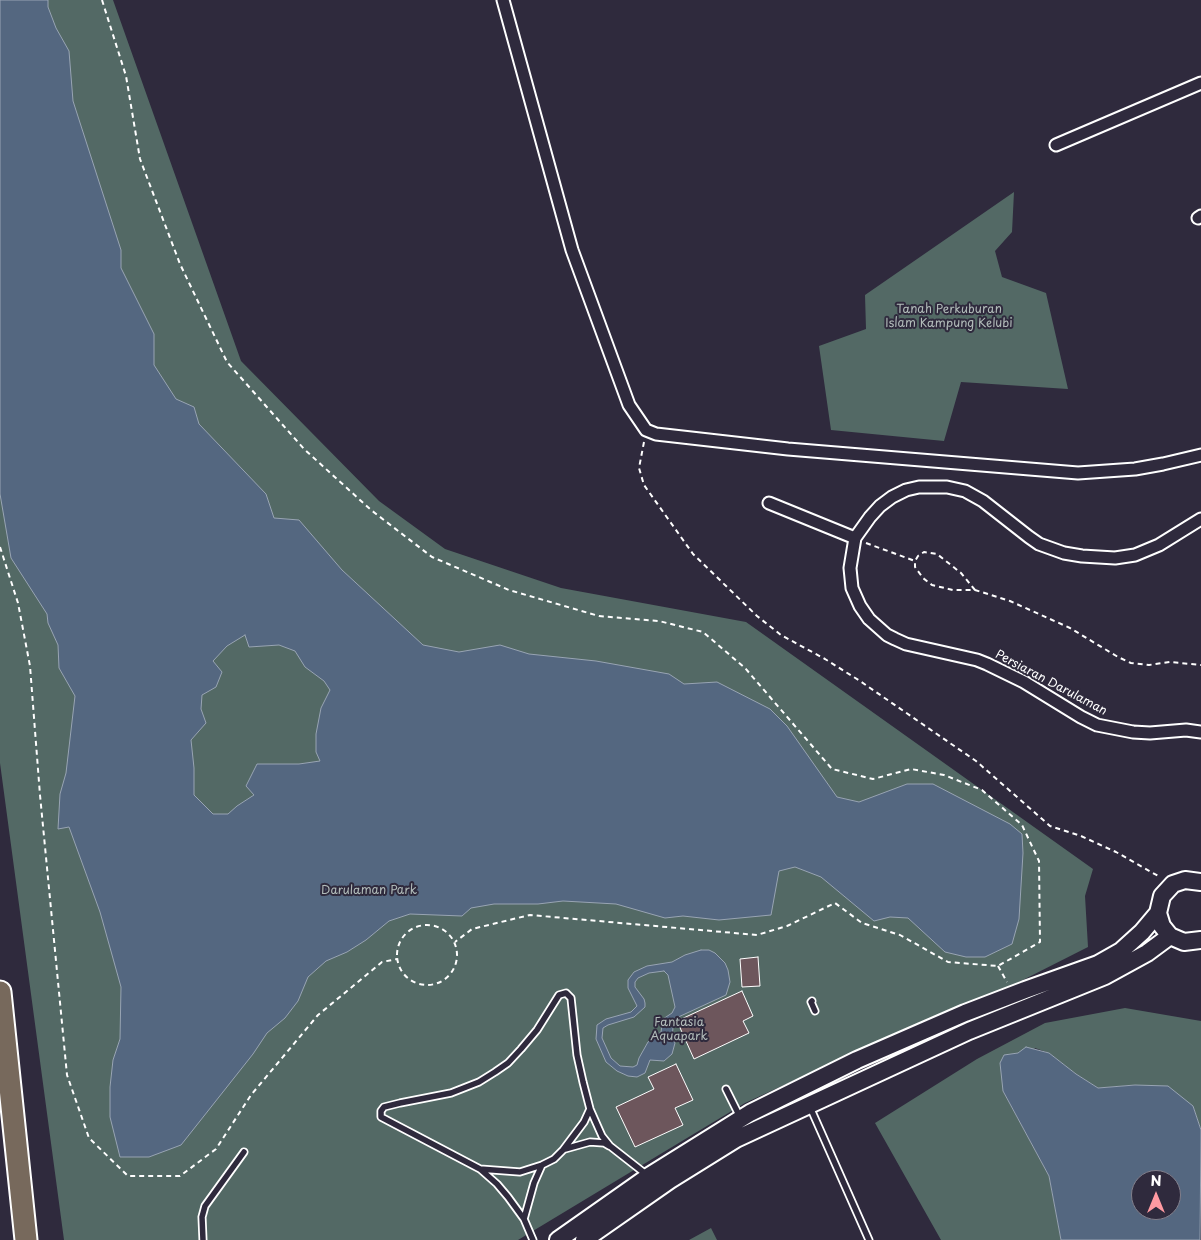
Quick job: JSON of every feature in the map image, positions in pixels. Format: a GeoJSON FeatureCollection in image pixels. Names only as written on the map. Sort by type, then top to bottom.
{"type":"FeatureCollection","features":[{"type":"Feature","properties":{"kind":"highway"},"geometry":{"type":"LineString","coordinates":[[0,992],[26,1240]]}},
{"type":"Feature","properties":{"kind":"street"},"geometry":{"type":"LineString","coordinates":[[503,0],[572,250],[629,405],[646,430],[656,434],[788,449],[1078,473],[1135,469],[1201,455]]}},
{"type":"Feature","properties":{"kind":"street"},"geometry":{"type":"LineString","coordinates":[[1056,145],[1201,83]]}},
{"type":"Feature","properties":{"kind":"street","name":"Persiaran Darulaman"},"geometry":{"type":"LineString","coordinates":[[1201,519],[1159,545],[1135,555],[1115,558],[1082,556],[1064,553],[1039,544],[977,497],[964,491],[932,486],[906,490],[880,506],[855,538],[850,568],[852,588],[860,606],[869,618],[887,635],[906,644],[987,664],[1024,682],[1097,726],[1150,733],[1186,730],[1201,732]]}},
{"type":"Feature","properties":{"kind":"street"},"geometry":{"type":"LineString","coordinates":[[769,503],[855,538]]}},
{"type":"Feature","properties":{"kind":"street"},"geometry":{"type":"LineString","coordinates":[[558,1240],[649,1176],[741,1118],[856,1060],[965,1013],[1098,964],[1121,951],[1142,932],[1158,913],[1162,896],[1173,884],[1185,880],[1200,879]]}},
{"type":"Feature","properties":{"kind":"street"},"geometry":{"type":"LineString","coordinates":[[1158,913],[1162,926],[1177,939],[1201,949]]}},
{"type":"Feature","properties":{"kind":"street"},"geometry":{"type":"LineString","coordinates":[[584,1240],[670,1180],[736,1139],[969,1030],[1105,976],[1177,939],[1201,940]]}},
{"type":"Feature","properties":{"kind":"lane"},"geometry":{"type":"LineString","coordinates":[[533,1240],[524,1220],[497,1184],[480,1169],[382,1117],[380,1111],[384,1107],[451,1093],[472,1085],[495,1072],[508,1063],[521,1049],[537,1030],[560,995],[566,993],[571,998],[577,1055],[590,1109],[602,1136],[610,1146]]}},
{"type":"Feature","properties":{"kind":"lane"},"geometry":{"type":"LineString","coordinates":[[812,1001],[810,1002],[815,1011]]}},
{"type":"Feature","properties":{"kind":"lane"},"geometry":{"type":"LineString","coordinates":[[726,1089],[741,1118]]}},
{"type":"Feature","properties":{"kind":"lane"},"geometry":{"type":"LineString","coordinates":[[809,1104],[869,1240]]}},
{"type":"Feature","properties":{"kind":"lane"},"geometry":{"type":"LineString","coordinates":[[480,1169],[520,1172],[554,1159],[584,1122],[590,1109]]}},
{"type":"Feature","properties":{"kind":"lane"},"geometry":{"type":"LineString","coordinates":[[563,1150],[590,1142],[604,1143],[649,1176]]}},
{"type":"Feature","properties":{"kind":"lane"},"geometry":{"type":"LineString","coordinates":[[203,1240],[202,1217],[205,1206],[244,1152]]}},
{"type":"Feature","properties":{"kind":"lane"},"geometry":{"type":"LineString","coordinates":[[524,1220],[534,1183],[542,1165]]}},
{"type":"Feature","properties":{"kind":"path"},"geometry":{"type":"LineString","coordinates":[[102,0],[126,76],[140,159],[180,264],[227,362],[304,449],[371,510],[432,557],[509,590],[599,616],[659,621],[702,632],[745,668],[832,768],[873,779],[911,768],[944,775],[982,790],[1022,825],[1039,861],[1040,942],[998,966],[948,962],[900,935],[862,923],[835,903],[787,926],[758,935],[530,915],[472,929],[455,942]]}},
{"type":"Feature","properties":{"kind":"path"},"geometry":{"type":"LineString","coordinates":[[646,430],[639,468],[644,485],[693,554],[757,616],[781,636],[839,668],[976,761],[1050,826],[1082,836],[1116,852],[1173,884]]}},
{"type":"Feature","properties":{"kind":"path"},"geometry":{"type":"LineString","coordinates":[[855,538],[915,561]]}},
{"type":"Feature","properties":{"kind":"path"},"geometry":{"type":"LineString","coordinates":[[0,548],[18,603],[30,666],[41,805],[68,1075],[89,1138],[128,1176],[180,1176],[216,1149],[251,1095],[318,1015],[382,962],[397,959]]}},
{"type":"Feature","properties":{"kind":"path"},"geometry":{"type":"LineString","coordinates":[[975,590],[961,573],[937,554],[924,552],[915,561],[918,573],[932,585],[953,590],[975,590],[1010,601],[1083,635],[1118,657],[1131,662],[1148,665],[1170,662],[1201,666]]}},
{"type":"Feature","properties":{"kind":"path"},"geometry":{"type":"LineString","coordinates":[[424,925],[439,927],[445,931],[455,942],[458,956],[453,971],[443,981],[428,986],[414,982],[402,973],[397,959],[401,940],[410,930],[424,925]]}},
{"type":"Feature","properties":{"kind":"path"},"geometry":{"type":"LineString","coordinates":[[998,966],[1012,995]]}},
{"type":"Feature","properties":{"kind":"green space","name":"Darulaman Park"},"geometry":{"type":"Polygon","coordinates":[[[0,0],[113,0],[241,361],[379,501],[445,549],[561,588],[746,622],[1093,869],[1085,896],[1088,947],[1009,987],[943,1012],[745,1103],[518,1240],[64,1240],[0,763],[0,0]]]}},
{"type":"Feature","properties":{"kind":"green space","name":"Tanah Perkuburan Islam Kampung Kelubi"},"geometry":{"type":"Polygon","coordinates":[[[1014,192],[1012,232],[995,251],[1002,277],[1046,293],[1068,389],[961,382],[944,441],[831,430],[819,346],[866,329],[865,295],[1014,192]]]}},
{"type":"Feature","properties":{"kind":"green space"},"geometry":{"type":"Polygon","coordinates":[[[1125,1008],[1201,1021],[1201,1130],[1193,1106],[1135,1085],[1098,1088],[1049,1053],[1035,1048],[1003,1091],[1049,1176],[1061,1240],[941,1240],[875,1123],[977,1059],[1045,1023],[1125,1008]]]}},
{"type":"Feature","properties":{"kind":"green space"},"geometry":{"type":"Polygon","coordinates":[[[711,1228],[717,1240],[689,1240],[711,1228]]]}},
{"type":"Feature","properties":{"kind":"water"},"geometry":{"type":"Polygon","coordinates":[[[0,0],[48,0],[48,7],[56,28],[69,51],[73,101],[121,250],[121,268],[154,334],[154,365],[176,399],[194,407],[199,424],[266,494],[274,518],[299,520],[342,570],[423,645],[459,652],[500,645],[529,654],[596,661],[669,674],[684,684],[717,682],[770,709],[787,726],[837,797],[859,802],[907,784],[933,784],[1010,824],[1022,834],[1023,853],[1019,919],[1012,944],[985,957],[966,957],[945,952],[908,918],[890,917],[874,921],[821,877],[795,867],[779,871],[771,915],[719,920],[683,916],[665,918],[616,904],[563,901],[538,904],[494,904],[471,908],[462,916],[410,914],[389,921],[366,940],[347,952],[326,961],[308,977],[298,1001],[285,1018],[267,1033],[253,1054],[181,1145],[149,1157],[120,1157],[110,1117],[110,1087],[113,1060],[120,1039],[121,987],[100,912],[69,827],[58,829],[60,794],[66,773],[75,696],[59,668],[58,645],[48,623],[47,614],[11,558],[0,494],[0,0]],[[245,635],[227,646],[213,661],[222,672],[216,687],[202,695],[201,709],[206,723],[191,740],[194,795],[213,814],[228,814],[254,795],[246,786],[257,764],[299,764],[320,761],[316,752],[316,734],[321,708],[330,690],[324,681],[305,667],[295,651],[279,645],[249,647],[245,635]]]}},
{"type":"Feature","properties":{"kind":"water"},"geometry":{"type":"Polygon","coordinates":[[[701,950],[709,950],[715,953],[725,963],[728,970],[730,982],[726,995],[674,1019],[672,1037],[675,1043],[672,1054],[664,1061],[650,1060],[645,1073],[637,1077],[628,1076],[617,1071],[606,1062],[596,1039],[597,1025],[606,1019],[631,1012],[637,1006],[628,988],[628,980],[634,972],[647,966],[672,962],[701,950]],[[664,971],[649,973],[638,978],[635,982],[635,987],[644,999],[645,1007],[634,1017],[603,1028],[602,1038],[611,1058],[620,1066],[633,1067],[637,1065],[648,1042],[661,1032],[663,1019],[672,1013],[675,1007],[668,975],[664,971]]]}},
{"type":"Feature","properties":{"kind":"water"},"geometry":{"type":"Polygon","coordinates":[[[1026,1047],[1049,1053],[1098,1088],[1135,1085],[1168,1086],[1193,1106],[1201,1130],[1200,1240],[1061,1240],[1049,1176],[1003,1091],[1000,1063],[1004,1055],[1018,1053],[1026,1047]]]}},
{"type":"Feature","properties":{"kind":"building"},"geometry":{"type":"Polygon","coordinates":[[[758,957],[760,986],[742,987],[740,959],[758,957]]]}},
{"type":"Feature","properties":{"kind":"building"},"geometry":{"type":"Polygon","coordinates":[[[742,991],[753,1016],[743,1021],[749,1033],[694,1059],[677,1021],[742,991]]]}},
{"type":"Feature","properties":{"kind":"building"},"geometry":{"type":"Polygon","coordinates":[[[676,1064],[693,1100],[675,1108],[683,1125],[635,1147],[616,1107],[654,1089],[648,1077],[676,1064]]]}},
{"type":"Feature","properties":{"kind":"park label","name":"Fantasia Aquapark"},"geometry":{"type":"Point","coordinates":[679,1030]}}]}
